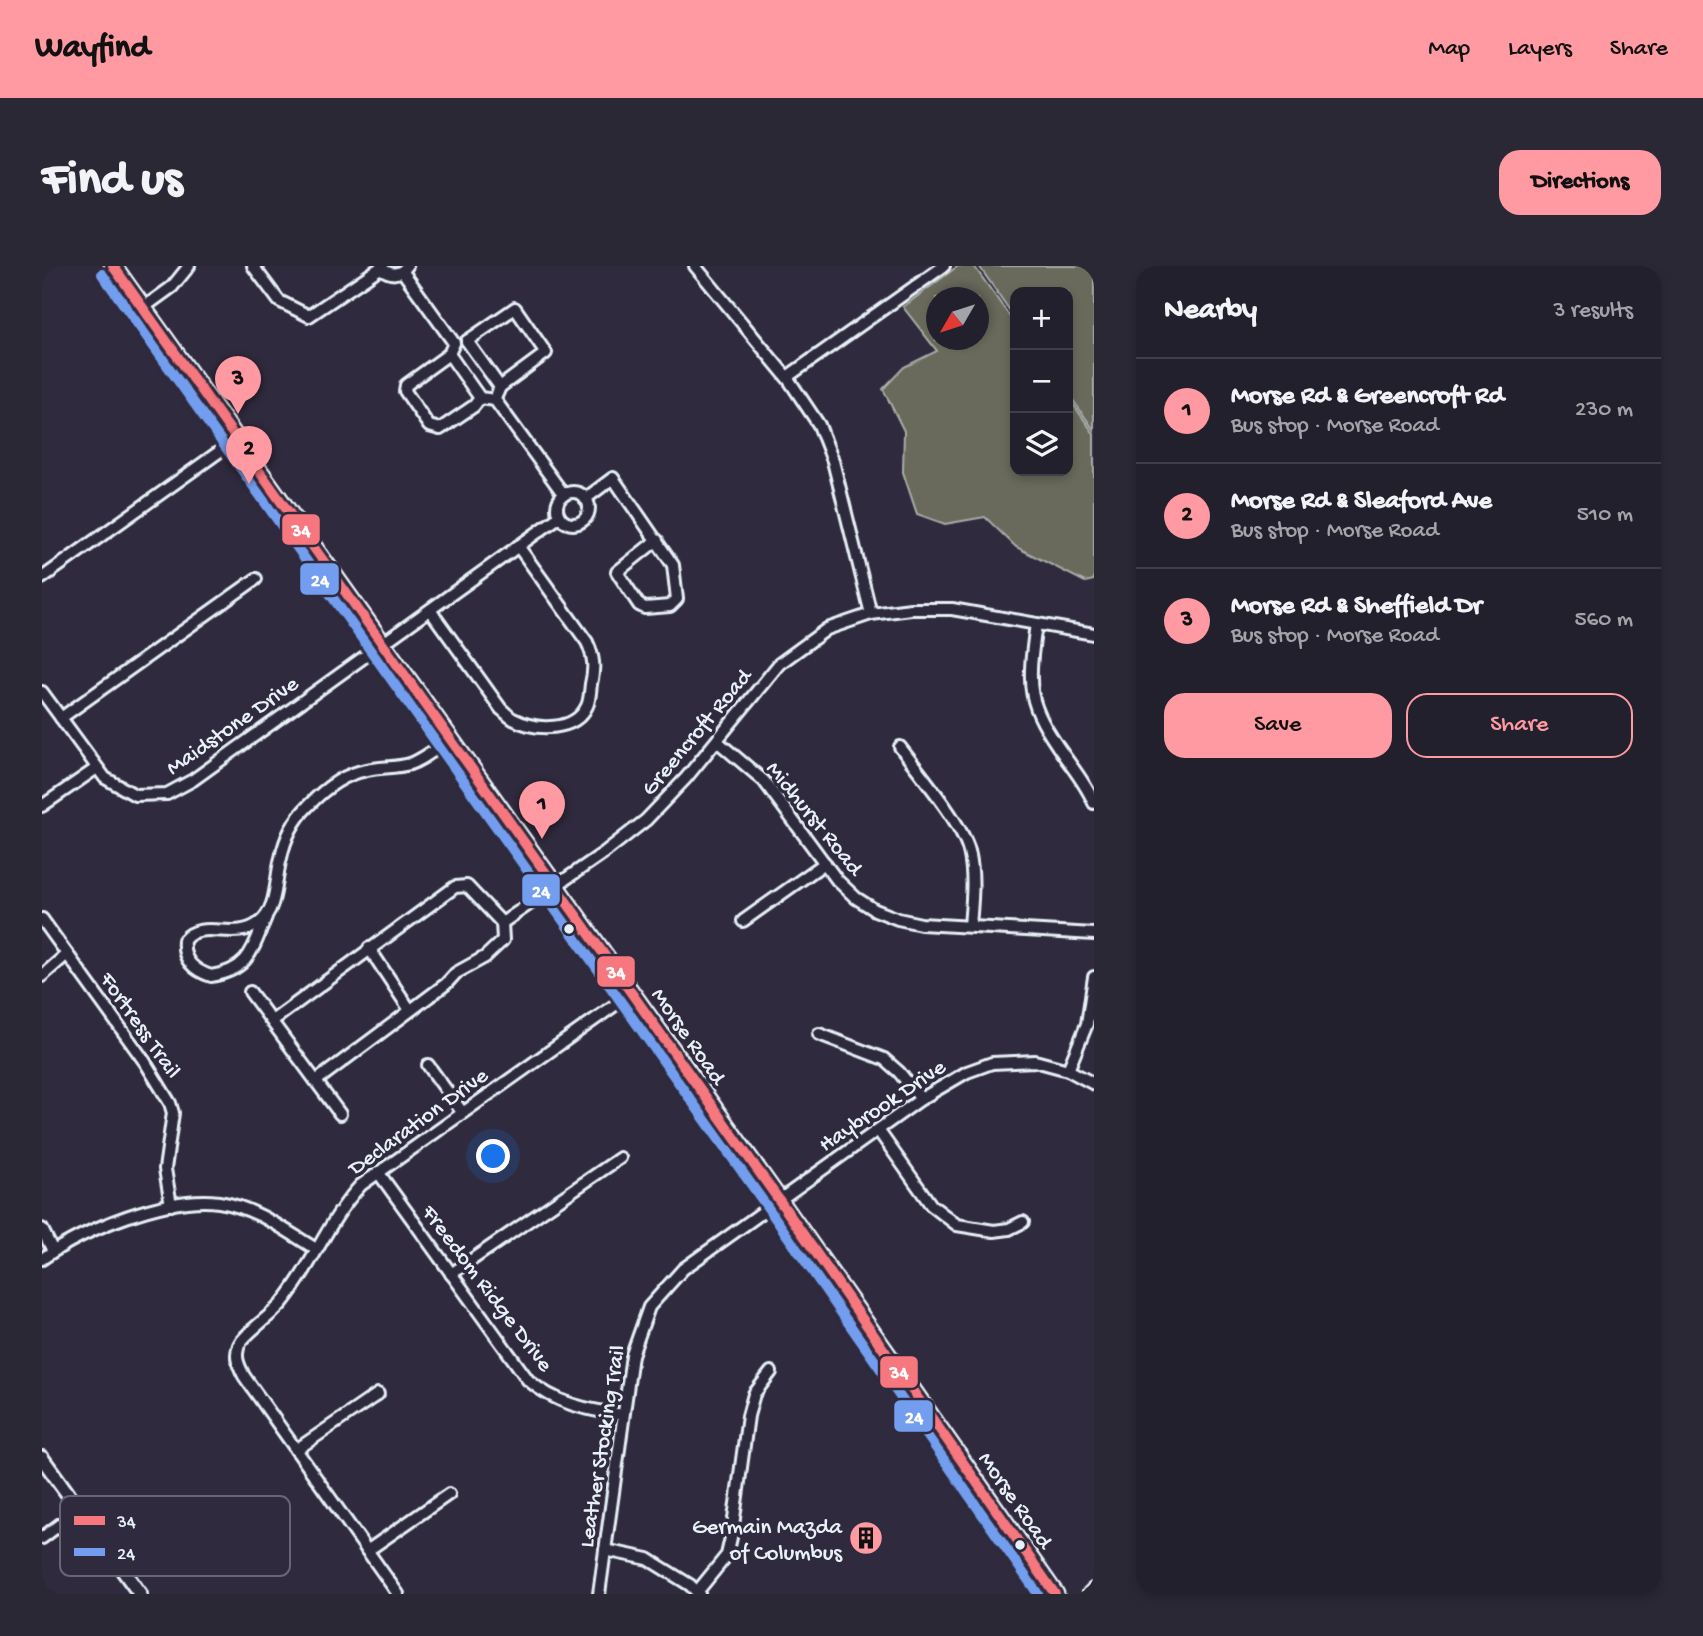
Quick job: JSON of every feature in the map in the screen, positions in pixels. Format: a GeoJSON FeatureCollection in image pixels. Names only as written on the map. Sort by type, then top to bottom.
{"type":"FeatureCollection","features":[{"type":"Feature","properties":{"kind":"main road","name":"Morse Road"},"geometry":{"type":"LineString","coordinates":[[113,266],[556,885],[1055,1594]]}},
{"type":"Feature","properties":{"kind":"main road"},"geometry":{"type":"LineString","coordinates":[[1090,1594],[1094,1590]]}},
{"type":"Feature","properties":{"kind":"street"},"geometry":{"type":"LineString","coordinates":[[143,308],[172,287],[189,266]]}},
{"type":"Feature","properties":{"kind":"street"},"geometry":{"type":"LineString","coordinates":[[253,266],[279,301],[309,316],[382,267],[395,274],[405,269],[454,342]]}},
{"type":"Feature","properties":{"kind":"street"},"geometry":{"type":"LineString","coordinates":[[695,266],[788,377],[819,425],[830,452],[871,614]]}},
{"type":"Feature","properties":{"kind":"street"},"geometry":{"type":"LineString","coordinates":[[788,377],[944,266]]}},
{"type":"Feature","properties":{"kind":"street"},"geometry":{"type":"LineString","coordinates":[[454,342],[467,341],[515,308],[546,354],[500,387],[495,400]]}},
{"type":"Feature","properties":{"kind":"street"},"geometry":{"type":"LineString","coordinates":[[467,341],[500,387]]}},
{"type":"Feature","properties":{"kind":"street"},"geometry":{"type":"LineString","coordinates":[[454,342],[449,354],[406,385],[405,391],[429,426],[434,429],[440,429],[474,407],[480,398]]}},
{"type":"Feature","properties":{"kind":"street"},"geometry":{"type":"LineString","coordinates":[[449,354],[480,398],[495,400],[564,495]]}},
{"type":"Feature","properties":{"kind":"street"},"geometry":{"type":"LineString","coordinates":[[42,578],[237,439]]}},
{"type":"Feature","properties":{"kind":"street"},"geometry":{"type":"LineString","coordinates":[[585,499],[613,478],[657,540],[673,565],[677,599],[670,606],[652,609],[639,605],[617,572],[657,540]]}},
{"type":"Feature","properties":{"kind":"street"},"geometry":{"type":"LineString","coordinates":[[578,493],[588,503],[588,513],[582,522],[567,524],[559,517],[556,508],[564,495],[578,493]]}},
{"type":"Feature","properties":{"kind":"street","name":"Maidstone Drive"},"geometry":{"type":"LineString","coordinates":[[42,692],[105,778],[135,794],[167,794],[193,780],[559,517]]}},
{"type":"Feature","properties":{"kind":"street"},"geometry":{"type":"LineString","coordinates":[[430,610],[500,709],[513,719],[561,728],[577,720],[587,705],[594,673],[594,656],[587,642],[518,546]]}},
{"type":"Feature","properties":{"kind":"street"},"geometry":{"type":"LineString","coordinates":[[61,718],[256,579]]}},
{"type":"Feature","properties":{"kind":"street","name":"Greencroft Road"},"geometry":{"type":"LineString","coordinates":[[502,923],[646,820],[686,778],[779,664],[827,629],[871,614],[911,609],[952,609],[1094,634]]}},
{"type":"Feature","properties":{"kind":"street"},"geometry":{"type":"LineString","coordinates":[[1036,624],[1029,681],[1037,713],[1094,803]]}},
{"type":"Feature","properties":{"kind":"street"},"geometry":{"type":"LineString","coordinates":[[266,917],[242,931],[232,933],[200,929],[193,931],[184,940],[184,956],[200,973],[211,976],[228,971],[250,954],[256,945],[273,899],[288,835],[298,818],[323,791],[354,773],[418,761],[451,738]]}},
{"type":"Feature","properties":{"kind":"street","name":"Midhurst Road"},"geometry":{"type":"LineString","coordinates":[[717,741],[764,781],[837,880],[871,909],[898,919],[921,923],[1094,934]]}},
{"type":"Feature","properties":{"kind":"street"},"geometry":{"type":"LineString","coordinates":[[900,747],[955,822],[968,849],[973,882],[970,926]]}},
{"type":"Feature","properties":{"kind":"street"},"geometry":{"type":"LineString","coordinates":[[42,806],[97,768]]}},
{"type":"Feature","properties":{"kind":"street"},"geometry":{"type":"LineString","coordinates":[[743,921],[824,863]]}},
{"type":"Feature","properties":{"kind":"street"},"geometry":{"type":"LineString","coordinates":[[272,1021],[369,948],[461,885],[472,890],[502,923],[503,940],[485,957],[456,973],[446,984],[316,1081]]}},
{"type":"Feature","properties":{"kind":"street","name":"Fortress Trail"},"geometry":{"type":"LineString","coordinates":[[42,919],[145,1062],[170,1103],[173,1113],[165,1169],[171,1205]]}},
{"type":"Feature","properties":{"kind":"street"},"geometry":{"type":"LineString","coordinates":[[369,948],[410,1010]]}},
{"type":"Feature","properties":{"kind":"street"},"geometry":{"type":"LineString","coordinates":[[42,976],[67,954]]}},
{"type":"Feature","properties":{"kind":"street"},"geometry":{"type":"LineString","coordinates":[[1068,1070],[1087,1024],[1094,977]]}},
{"type":"Feature","properties":{"kind":"street"},"geometry":{"type":"LineString","coordinates":[[250,992],[340,1114]]}},
{"type":"Feature","properties":{"kind":"street","name":"Declaration Drive"},"geometry":{"type":"LineString","coordinates":[[296,1450],[237,1362],[237,1349],[242,1340],[282,1303],[344,1203],[360,1185],[632,993]]}},
{"type":"Feature","properties":{"kind":"street"},"geometry":{"type":"LineString","coordinates":[[819,1034],[884,1059],[899,1072],[921,1099]]}},
{"type":"Feature","properties":{"kind":"street","name":"Haybrook Drive"},"geometry":{"type":"LineString","coordinates":[[779,1200],[921,1099],[967,1072],[992,1063],[1035,1061],[1068,1070],[1094,1084]]}},
{"type":"Feature","properties":{"kind":"street"},"geometry":{"type":"LineString","coordinates":[[428,1065],[462,1112]]}},
{"type":"Feature","properties":{"kind":"street"},"geometry":{"type":"LineString","coordinates":[[878,1130],[931,1205],[957,1225],[993,1231],[1009,1229],[1023,1222]]}},
{"type":"Feature","properties":{"kind":"street"},"geometry":{"type":"LineString","coordinates":[[451,1274],[620,1158]]}},
{"type":"Feature","properties":{"kind":"street","name":"Freedom Ridge Drive"},"geometry":{"type":"LineString","coordinates":[[379,1172],[528,1380],[544,1394],[582,1409],[623,1415]]}},
{"type":"Feature","properties":{"kind":"street","name":"Leather Stocking Trail"},"geometry":{"type":"LineString","coordinates":[[599,1594],[632,1355],[649,1307],[683,1269],[779,1200]]}},
{"type":"Feature","properties":{"kind":"street"},"geometry":{"type":"LineString","coordinates":[[42,1259],[96,1230],[158,1207],[193,1201],[221,1202],[257,1213],[316,1249]]}},
{"type":"Feature","properties":{"kind":"street"},"geometry":{"type":"LineString","coordinates":[[42,1229],[53,1251]]}},
{"type":"Feature","properties":{"kind":"street"},"geometry":{"type":"LineString","coordinates":[[605,1550],[648,1559],[690,1585],[698,1593],[727,1555],[748,1416],[754,1394],[771,1372]]}},
{"type":"Feature","properties":{"kind":"street"},"geometry":{"type":"LineString","coordinates":[[378,1394],[296,1450],[398,1594]]}},
{"type":"Feature","properties":{"kind":"street"},"geometry":{"type":"LineString","coordinates":[[42,1458],[69,1496]]}},
{"type":"Feature","properties":{"kind":"street"},"geometry":{"type":"LineString","coordinates":[[367,1551],[449,1494]]}},
{"type":"Feature","properties":{"kind":"street"},"geometry":{"type":"LineString","coordinates":[[42,1538],[60,1524]]}},
{"type":"Feature","properties":{"kind":"street"},"geometry":{"type":"LineString","coordinates":[[127,1576],[140,1594]]}},
{"type":"Feature","properties":{"kind":"green space"},"geometry":{"type":"Polygon","coordinates":[[[958,266],[974,266],[989,287],[930,287],[958,266]]]}},
{"type":"Feature","properties":{"kind":"green space"},"geometry":{"type":"Polygon","coordinates":[[[979,266],[1094,266],[1094,430],[1073,400],[1073,287],[1010,287],[1010,311],[979,266]]]}},
{"type":"Feature","properties":{"kind":"green space"},"geometry":{"type":"Polygon","coordinates":[[[989,287],[1010,317],[1010,476],[1073,476],[1073,404],[1094,434],[1094,580],[1085,582],[1016,547],[985,517],[945,524],[917,514],[903,472],[904,431],[883,389],[904,367],[937,351],[989,350],[989,287]]]}},
{"type":"Feature","properties":{"kind":"green space"},"geometry":{"type":"Polygon","coordinates":[[[926,290],[926,337],[903,307],[926,290]]]}},
{"type":"Feature","properties":{"kind":"transit line","name":"34"},"geometry":{"type":"LineString","coordinates":[[113,266],[779,1200],[1055,1594]]}},
{"type":"Feature","properties":{"kind":"transit line","name":"24"},"geometry":{"type":"LineString","coordinates":[[102,274],[768,1208],[1038,1594]]}},
{"type":"Feature","properties":{"kind":"place","name":"Morse Rd & Sheffield Dr"},"geometry":{"type":"Point","coordinates":[238,414]}},
{"type":"Feature","properties":{"kind":"place","name":"Morse Rd & Sleaford Ave"},"geometry":{"type":"Point","coordinates":[249,484]}},
{"type":"Feature","properties":{"kind":"place","name":"Morse Rd & Greencroft Rd"},"geometry":{"type":"Point","coordinates":[542,839]}},
{"type":"Feature","properties":{"kind":"place","name":"Germain Mazda of Columbus"},"geometry":{"type":"Point","coordinates":[866,1538]}}]}
